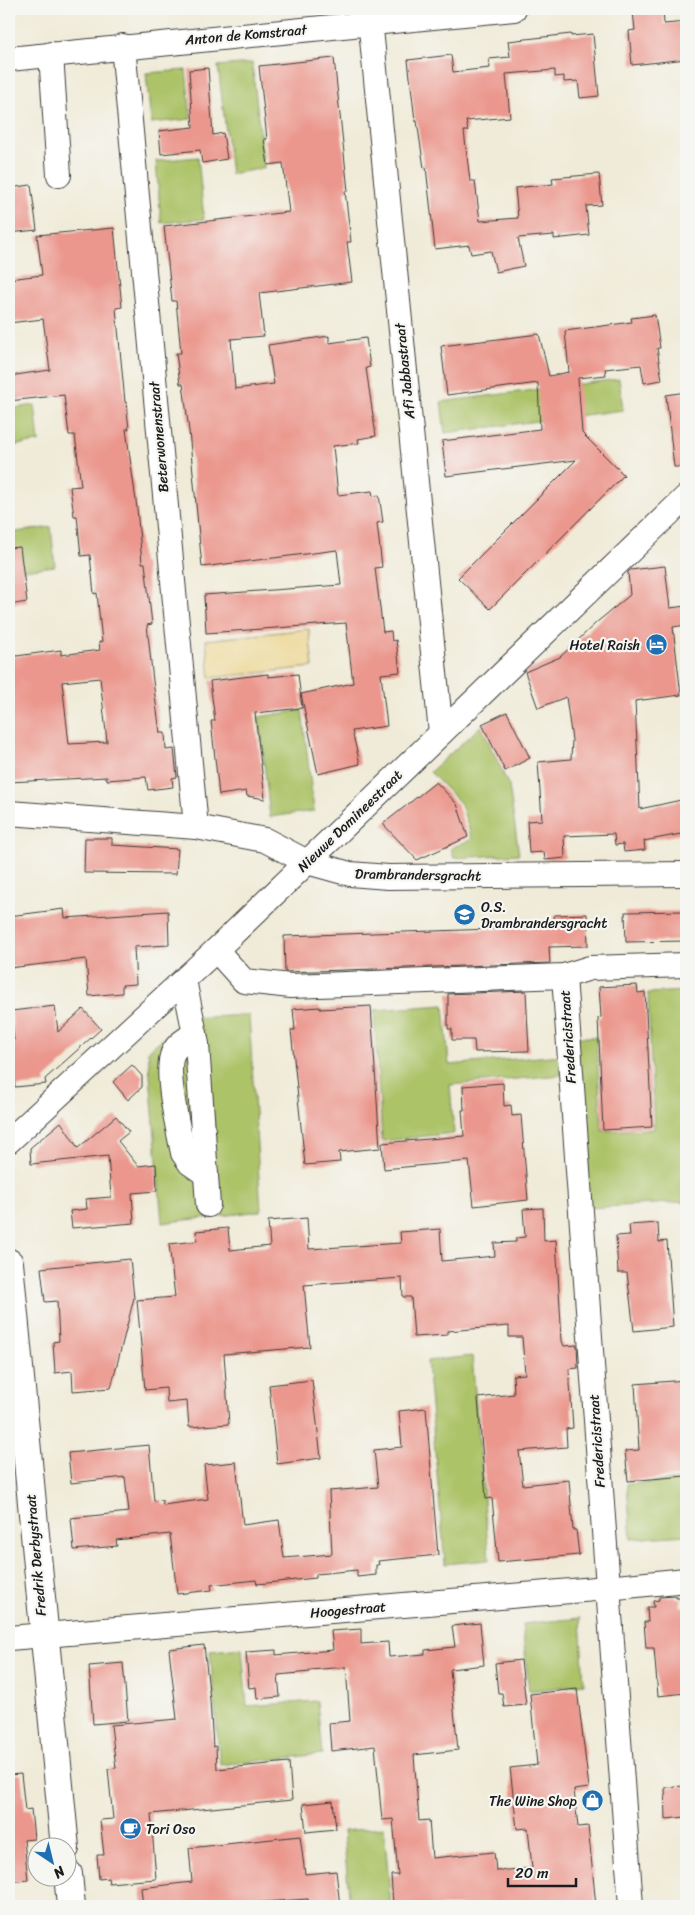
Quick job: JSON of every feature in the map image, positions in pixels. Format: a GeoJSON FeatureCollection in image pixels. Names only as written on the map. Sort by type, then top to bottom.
{"type":"FeatureCollection","features":[{"type":"Feature","properties":{"kind":"main road","name":"Fredrik Derbystraat"},"geometry":{"type":"LineString","coordinates":[[9,1263],[43,1635],[64,1838]]}},
{"type":"Feature","properties":{"kind":"main road"},"geometry":{"type":"LineString","coordinates":[[69,1888],[71,1906]]}},
{"type":"Feature","properties":{"kind":"street","name":"Anton de Komstraat"},"geometry":{"type":"LineString","coordinates":[[9,59],[370,16],[514,9]]}},
{"type":"Feature","properties":{"kind":"street","name":"Afi Jabbastraat"},"geometry":{"type":"LineString","coordinates":[[370,16],[441,733]]}},
{"type":"Feature","properties":{"kind":"street","name":"Beterwonenstraat"},"geometry":{"type":"LineString","coordinates":[[123,46],[196,827]]}},
{"type":"Feature","properties":{"kind":"street"},"geometry":{"type":"LineString","coordinates":[[51,54],[59,175]]}},
{"type":"Feature","properties":{"kind":"street","name":"Nieuwe Domineestraat"},"geometry":{"type":"LineString","coordinates":[[9,1141],[216,950],[686,497]]}},
{"type":"Feature","properties":{"kind":"street","name":"Drambrandersgracht"},"geometry":{"type":"LineString","coordinates":[[9,813],[196,827],[265,840],[307,862],[350,874],[388,877],[686,874]]}},
{"type":"Feature","properties":{"kind":"street"},"geometry":{"type":"LineString","coordinates":[[216,950],[244,981],[291,986],[564,976],[590,968],[686,965]]}},
{"type":"Feature","properties":{"kind":"street","name":"Fredericistraat"},"geometry":{"type":"LineString","coordinates":[[564,976],[631,1906]]}},
{"type":"Feature","properties":{"kind":"street"},"geometry":{"type":"LineString","coordinates":[[184,980],[195,1034],[182,1042],[174,1051],[169,1069],[183,1153],[190,1163],[206,1174],[208,1205]]}},
{"type":"Feature","properties":{"kind":"street","name":"Hoogestraat"},"geometry":{"type":"LineString","coordinates":[[9,1638],[686,1580]]}},
{"type":"Feature","properties":{"kind":"green space"},"geometry":{"type":"Polygon","coordinates":[[[252,63],[264,168],[231,174],[218,66],[252,63]]]}},
{"type":"Feature","properties":{"kind":"green space"},"geometry":{"type":"Polygon","coordinates":[[[186,70],[191,119],[151,123],[146,73],[186,70]]]}},
{"type":"Feature","properties":{"kind":"green space"},"geometry":{"type":"Polygon","coordinates":[[[198,157],[204,219],[161,223],[156,161],[198,157]]]}},
{"type":"Feature","properties":{"kind":"green space"},"geometry":{"type":"Polygon","coordinates":[[[619,379],[623,410],[445,433],[441,402],[619,379]]]}},
{"type":"Feature","properties":{"kind":"green space"},"geometry":{"type":"Polygon","coordinates":[[[35,405],[39,442],[9,446],[9,409],[35,405]]]}},
{"type":"Feature","properties":{"kind":"green space"},"geometry":{"type":"Polygon","coordinates":[[[51,527],[55,566],[9,572],[9,533],[51,527]]]}},
{"type":"Feature","properties":{"kind":"green space"},"geometry":{"type":"Polygon","coordinates":[[[302,710],[314,811],[270,817],[259,717],[302,710]]]}},
{"type":"Feature","properties":{"kind":"green space"},"geometry":{"type":"Polygon","coordinates":[[[481,726],[509,786],[519,854],[454,858],[451,848],[472,839],[461,804],[430,772],[481,726]]]}},
{"type":"Feature","properties":{"kind":"green space"},"geometry":{"type":"Polygon","coordinates":[[[686,991],[686,1202],[589,1208],[576,1037],[596,1037],[602,1131],[654,1129],[648,993],[686,991]]]}},
{"type":"Feature","properties":{"kind":"green space"},"geometry":{"type":"Polygon","coordinates":[[[444,1005],[449,1065],[561,1055],[561,1075],[450,1085],[454,1133],[382,1141],[374,1010],[444,1005]]]}},
{"type":"Feature","properties":{"kind":"green space"},"geometry":{"type":"Polygon","coordinates":[[[249,1015],[261,1211],[162,1223],[148,1051],[186,1018],[249,1015]]]}},
{"type":"Feature","properties":{"kind":"green space"},"geometry":{"type":"Polygon","coordinates":[[[472,1356],[489,1560],[445,1564],[427,1361],[472,1356]]]}},
{"type":"Feature","properties":{"kind":"green space"},"geometry":{"type":"Polygon","coordinates":[[[682,1480],[686,1535],[631,1539],[627,1484],[682,1480]]]}},
{"type":"Feature","properties":{"kind":"green space"},"geometry":{"type":"Polygon","coordinates":[[[580,1618],[584,1684],[529,1691],[522,1624],[580,1618]]]}},
{"type":"Feature","properties":{"kind":"green space"},"geometry":{"type":"Polygon","coordinates":[[[242,1648],[247,1706],[317,1701],[322,1754],[220,1765],[210,1651],[242,1648]]]}},
{"type":"Feature","properties":{"kind":"green space"},"geometry":{"type":"Polygon","coordinates":[[[384,1827],[391,1906],[350,1906],[343,1831],[384,1827]]]}},
{"type":"Feature","properties":{"kind":"sand"},"geometry":{"type":"Polygon","coordinates":[[[309,629],[313,667],[210,678],[206,640],[309,629]]]}},
{"type":"Feature","properties":{"kind":"building"},"geometry":{"type":"Polygon","coordinates":[[[663,9],[664,24],[686,22],[686,59],[632,65],[629,31],[635,30],[633,12],[663,9]]]}},
{"type":"Feature","properties":{"kind":"building"},"geometry":{"type":"Polygon","coordinates":[[[571,34],[571,36],[593,34],[599,96],[580,98],[578,81],[564,82],[564,76],[555,77],[555,70],[506,74],[510,117],[466,121],[468,131],[464,131],[470,181],[475,181],[480,221],[518,218],[515,188],[553,184],[552,178],[599,174],[602,205],[586,206],[589,235],[554,239],[554,235],[518,238],[524,266],[496,272],[491,251],[471,254],[469,245],[435,249],[426,167],[424,168],[417,121],[415,121],[408,60],[451,55],[453,72],[490,68],[489,59],[510,57],[508,41],[571,34]]]}},
{"type":"Feature","properties":{"kind":"building"},"geometry":{"type":"Polygon","coordinates":[[[334,58],[348,191],[345,191],[351,242],[347,242],[352,282],[259,293],[264,336],[231,339],[235,389],[274,384],[268,345],[329,336],[329,343],[366,338],[370,367],[366,368],[376,436],[358,439],[359,443],[333,446],[338,495],[372,491],[373,496],[379,495],[383,522],[377,523],[382,567],[375,568],[383,632],[391,631],[392,641],[396,640],[400,672],[381,674],[387,726],[352,731],[360,764],[318,774],[301,694],[353,683],[346,623],[206,633],[204,595],[341,585],[337,550],[202,567],[189,431],[183,384],[180,384],[176,353],[181,353],[176,301],[172,301],[164,226],[289,212],[283,163],[268,165],[264,139],[267,139],[259,66],[334,58]]]}},
{"type":"Feature","properties":{"kind":"building"},"geometry":{"type":"Polygon","coordinates":[[[208,68],[213,135],[223,133],[227,159],[202,163],[200,150],[161,154],[159,131],[193,127],[189,70],[208,68]]]}},
{"type":"Feature","properties":{"kind":"building"},"geometry":{"type":"Polygon","coordinates":[[[31,185],[37,230],[9,233],[9,188],[31,185]]]}},
{"type":"Feature","properties":{"kind":"building"},"geometry":{"type":"Polygon","coordinates":[[[114,228],[122,307],[116,308],[129,429],[126,429],[137,508],[142,563],[145,563],[152,624],[147,625],[153,681],[160,733],[165,733],[166,750],[174,749],[177,777],[172,778],[173,787],[148,790],[146,777],[107,780],[107,777],[9,782],[9,657],[61,650],[61,655],[100,650],[99,642],[102,642],[97,593],[94,594],[90,555],[81,556],[77,516],[74,516],[70,487],[81,486],[75,435],[69,435],[64,395],[9,401],[9,376],[50,370],[43,319],[9,323],[9,279],[42,275],[37,235],[114,228]],[[100,678],[62,682],[69,744],[107,742],[100,678]]]}},
{"type":"Feature","properties":{"kind":"building"},"geometry":{"type":"Polygon","coordinates":[[[655,315],[660,348],[657,348],[662,380],[644,383],[641,365],[605,369],[606,375],[578,378],[582,433],[624,475],[490,609],[458,578],[576,460],[446,476],[442,441],[540,429],[538,383],[447,395],[441,346],[539,334],[549,376],[569,372],[565,331],[632,322],[631,318],[655,315]]]}},
{"type":"Feature","properties":{"kind":"building"},"geometry":{"type":"Polygon","coordinates":[[[686,392],[686,467],[674,467],[666,395],[686,392]]]}},
{"type":"Feature","properties":{"kind":"building"},"geometry":{"type":"Polygon","coordinates":[[[20,547],[27,602],[9,605],[9,548],[20,547]]]}},
{"type":"Feature","properties":{"kind":"building"},"geometry":{"type":"Polygon","coordinates":[[[665,566],[670,608],[686,606],[686,625],[673,627],[681,695],[635,701],[640,809],[681,800],[686,833],[644,841],[645,850],[624,852],[623,844],[615,845],[614,834],[564,836],[565,858],[545,860],[544,852],[529,853],[527,821],[542,820],[538,762],[571,759],[572,740],[566,697],[538,708],[525,672],[560,657],[597,622],[630,595],[628,572],[630,570],[665,566]]]}},
{"type":"Feature","properties":{"kind":"building"},"geometry":{"type":"Polygon","coordinates":[[[268,674],[268,677],[298,674],[302,708],[255,713],[265,799],[247,796],[246,791],[219,795],[211,721],[215,721],[210,681],[268,674]]]}},
{"type":"Feature","properties":{"kind":"building"},"geometry":{"type":"Polygon","coordinates":[[[507,712],[530,758],[505,771],[482,724],[507,712]]]}},
{"type":"Feature","properties":{"kind":"building"},"geometry":{"type":"Polygon","coordinates":[[[436,782],[457,804],[468,837],[417,860],[383,824],[436,782]]]}},
{"type":"Feature","properties":{"kind":"building"},"geometry":{"type":"Polygon","coordinates":[[[85,838],[112,838],[112,845],[178,849],[176,874],[84,873],[85,838]]]}},
{"type":"Feature","properties":{"kind":"building"},"geometry":{"type":"Polygon","coordinates":[[[64,909],[65,918],[168,911],[169,945],[134,947],[136,984],[122,985],[122,993],[89,996],[86,959],[9,968],[9,916],[64,909]]]}},
{"type":"Feature","properties":{"kind":"building"},"geometry":{"type":"Polygon","coordinates":[[[686,911],[686,941],[626,942],[625,912],[686,911]]]}},
{"type":"Feature","properties":{"kind":"building"},"geometry":{"type":"Polygon","coordinates":[[[587,914],[588,946],[549,947],[550,963],[285,972],[284,936],[554,927],[554,915],[587,914]]]}},
{"type":"Feature","properties":{"kind":"building"},"geometry":{"type":"Polygon","coordinates":[[[637,985],[638,993],[645,992],[652,1127],[603,1130],[598,1018],[601,1017],[599,987],[637,985]]]}},
{"type":"Feature","properties":{"kind":"building"},"geometry":{"type":"Polygon","coordinates":[[[526,991],[529,1051],[475,1052],[474,1040],[452,1040],[452,1029],[448,1029],[448,994],[526,991]]]}},
{"type":"Feature","properties":{"kind":"building"},"geometry":{"type":"Polygon","coordinates":[[[55,1006],[58,1032],[83,1009],[101,1029],[45,1079],[46,1084],[15,1087],[10,1040],[14,1040],[11,1011],[55,1006]]]}},
{"type":"Feature","properties":{"kind":"building"},"geometry":{"type":"Polygon","coordinates":[[[371,1006],[380,1148],[339,1152],[340,1162],[305,1165],[291,1030],[295,1030],[293,1009],[371,1006]]]}},
{"type":"Feature","properties":{"kind":"building"},"geometry":{"type":"Polygon","coordinates":[[[132,1065],[142,1076],[142,1087],[128,1100],[113,1082],[132,1065]]]}},
{"type":"Feature","properties":{"kind":"building"},"geometry":{"type":"Polygon","coordinates":[[[503,1083],[504,1106],[511,1105],[512,1116],[521,1115],[528,1200],[474,1206],[469,1161],[384,1169],[382,1143],[464,1136],[463,1086],[503,1083]]]}},
{"type":"Feature","properties":{"kind":"building"},"geometry":{"type":"Polygon","coordinates":[[[116,1116],[129,1132],[118,1141],[138,1166],[156,1164],[157,1191],[132,1193],[134,1223],[72,1228],[70,1211],[87,1209],[86,1199],[111,1197],[108,1156],[31,1164],[30,1148],[61,1122],[78,1148],[116,1116]]]}},
{"type":"Feature","properties":{"kind":"building"},"geometry":{"type":"Polygon","coordinates":[[[543,1208],[544,1241],[556,1240],[562,1341],[564,1346],[577,1345],[578,1368],[569,1369],[573,1428],[566,1429],[567,1447],[519,1451],[523,1485],[569,1480],[573,1530],[576,1530],[579,1555],[498,1562],[492,1498],[486,1499],[478,1398],[514,1394],[513,1375],[525,1374],[522,1337],[509,1337],[509,1326],[447,1331],[447,1335],[414,1337],[411,1297],[403,1297],[402,1278],[304,1285],[310,1347],[224,1354],[229,1424],[189,1427],[187,1401],[167,1403],[166,1388],[145,1390],[137,1300],[175,1297],[169,1244],[197,1241],[196,1231],[228,1228],[230,1250],[270,1246],[268,1221],[307,1218],[309,1249],[401,1243],[400,1232],[440,1229],[442,1261],[495,1256],[494,1243],[516,1242],[516,1238],[525,1237],[523,1209],[543,1208]]]}},
{"type":"Feature","properties":{"kind":"building"},"geometry":{"type":"Polygon","coordinates":[[[658,1223],[659,1242],[667,1241],[673,1327],[634,1331],[627,1273],[618,1273],[616,1236],[630,1235],[629,1225],[658,1223]]]}},
{"type":"Feature","properties":{"kind":"building"},"geometry":{"type":"Polygon","coordinates":[[[130,1259],[134,1298],[111,1388],[73,1391],[72,1371],[55,1373],[53,1342],[59,1341],[57,1301],[45,1302],[41,1268],[130,1259]]]}},
{"type":"Feature","properties":{"kind":"building"},"geometry":{"type":"Polygon","coordinates":[[[312,1380],[321,1458],[277,1464],[269,1385],[312,1380]]]}},
{"type":"Feature","properties":{"kind":"building"},"geometry":{"type":"Polygon","coordinates":[[[686,1380],[686,1476],[628,1481],[625,1451],[639,1450],[635,1384],[686,1380]]]}},
{"type":"Feature","properties":{"kind":"building"},"geometry":{"type":"Polygon","coordinates":[[[426,1408],[438,1555],[378,1561],[379,1565],[376,1565],[376,1575],[357,1577],[357,1570],[316,1574],[316,1578],[257,1584],[256,1580],[211,1585],[212,1590],[177,1594],[170,1534],[116,1540],[117,1546],[74,1550],[71,1518],[129,1512],[125,1477],[71,1483],[68,1453],[149,1445],[154,1501],[162,1500],[163,1505],[208,1499],[204,1465],[236,1462],[243,1525],[279,1520],[284,1558],[332,1554],[329,1491],[378,1487],[374,1450],[402,1447],[399,1411],[426,1408]]]}},
{"type":"Feature","properties":{"kind":"building"},"geometry":{"type":"Polygon","coordinates":[[[676,1596],[676,1598],[680,1598],[681,1607],[686,1606],[686,1693],[658,1696],[654,1648],[646,1648],[644,1622],[648,1622],[647,1607],[654,1607],[653,1601],[659,1600],[659,1597],[676,1596]]]}},
{"type":"Feature","properties":{"kind":"building"},"geometry":{"type":"Polygon","coordinates":[[[480,1623],[484,1665],[450,1670],[458,1750],[414,1755],[419,1821],[429,1820],[432,1858],[494,1852],[496,1871],[532,1868],[528,1828],[517,1829],[510,1768],[537,1765],[530,1694],[577,1689],[589,1788],[574,1790],[578,1827],[588,1826],[596,1906],[393,1906],[391,1875],[398,1875],[393,1819],[382,1820],[375,1746],[331,1751],[329,1723],[350,1721],[346,1667],[278,1675],[280,1697],[257,1699],[256,1687],[249,1688],[246,1652],[276,1650],[276,1655],[333,1650],[331,1631],[361,1629],[361,1644],[388,1642],[389,1657],[425,1654],[425,1650],[455,1647],[452,1626],[480,1623]]]}},
{"type":"Feature","properties":{"kind":"building"},"geometry":{"type":"Polygon","coordinates":[[[204,1645],[213,1747],[216,1746],[217,1769],[289,1762],[292,1800],[151,1814],[156,1879],[109,1883],[108,1878],[99,1879],[97,1855],[104,1855],[100,1820],[113,1819],[108,1769],[116,1768],[111,1725],[177,1719],[169,1649],[204,1645]]]}},
{"type":"Feature","properties":{"kind":"building"},"geometry":{"type":"Polygon","coordinates":[[[521,1660],[526,1705],[504,1707],[502,1693],[498,1693],[495,1663],[521,1660]]]}},
{"type":"Feature","properties":{"kind":"building"},"geometry":{"type":"Polygon","coordinates":[[[123,1663],[128,1721],[93,1724],[89,1666],[123,1663]]]}},
{"type":"Feature","properties":{"kind":"building"},"geometry":{"type":"Polygon","coordinates":[[[21,1774],[25,1810],[31,1809],[34,1838],[24,1840],[28,1880],[9,1882],[9,1775],[21,1774]]]}},
{"type":"Feature","properties":{"kind":"building"},"geometry":{"type":"Polygon","coordinates":[[[686,1786],[686,1817],[666,1819],[665,1787],[686,1786]]]}},
{"type":"Feature","properties":{"kind":"building"},"geometry":{"type":"Polygon","coordinates":[[[333,1801],[336,1829],[306,1832],[303,1804],[333,1801]]]}},
{"type":"Feature","properties":{"kind":"building"},"geometry":{"type":"Polygon","coordinates":[[[300,1836],[305,1874],[336,1871],[340,1906],[309,1906],[308,1899],[209,1906],[143,1906],[141,1888],[192,1882],[189,1848],[300,1836]]]}},
{"type":"Feature","properties":{"kind":"place","name":"Hotel Raish"},"geometry":{"type":"Point","coordinates":[656,645]}},
{"type":"Feature","properties":{"kind":"place","name":"O.S. Drambrandersgracht"},"geometry":{"type":"Point","coordinates":[465,915]}},
{"type":"Feature","properties":{"kind":"place","name":"The Wine Shop"},"geometry":{"type":"Point","coordinates":[593,1801]}},
{"type":"Feature","properties":{"kind":"place","name":"Tori Oso"},"geometry":{"type":"Point","coordinates":[130,1829]}}]}
